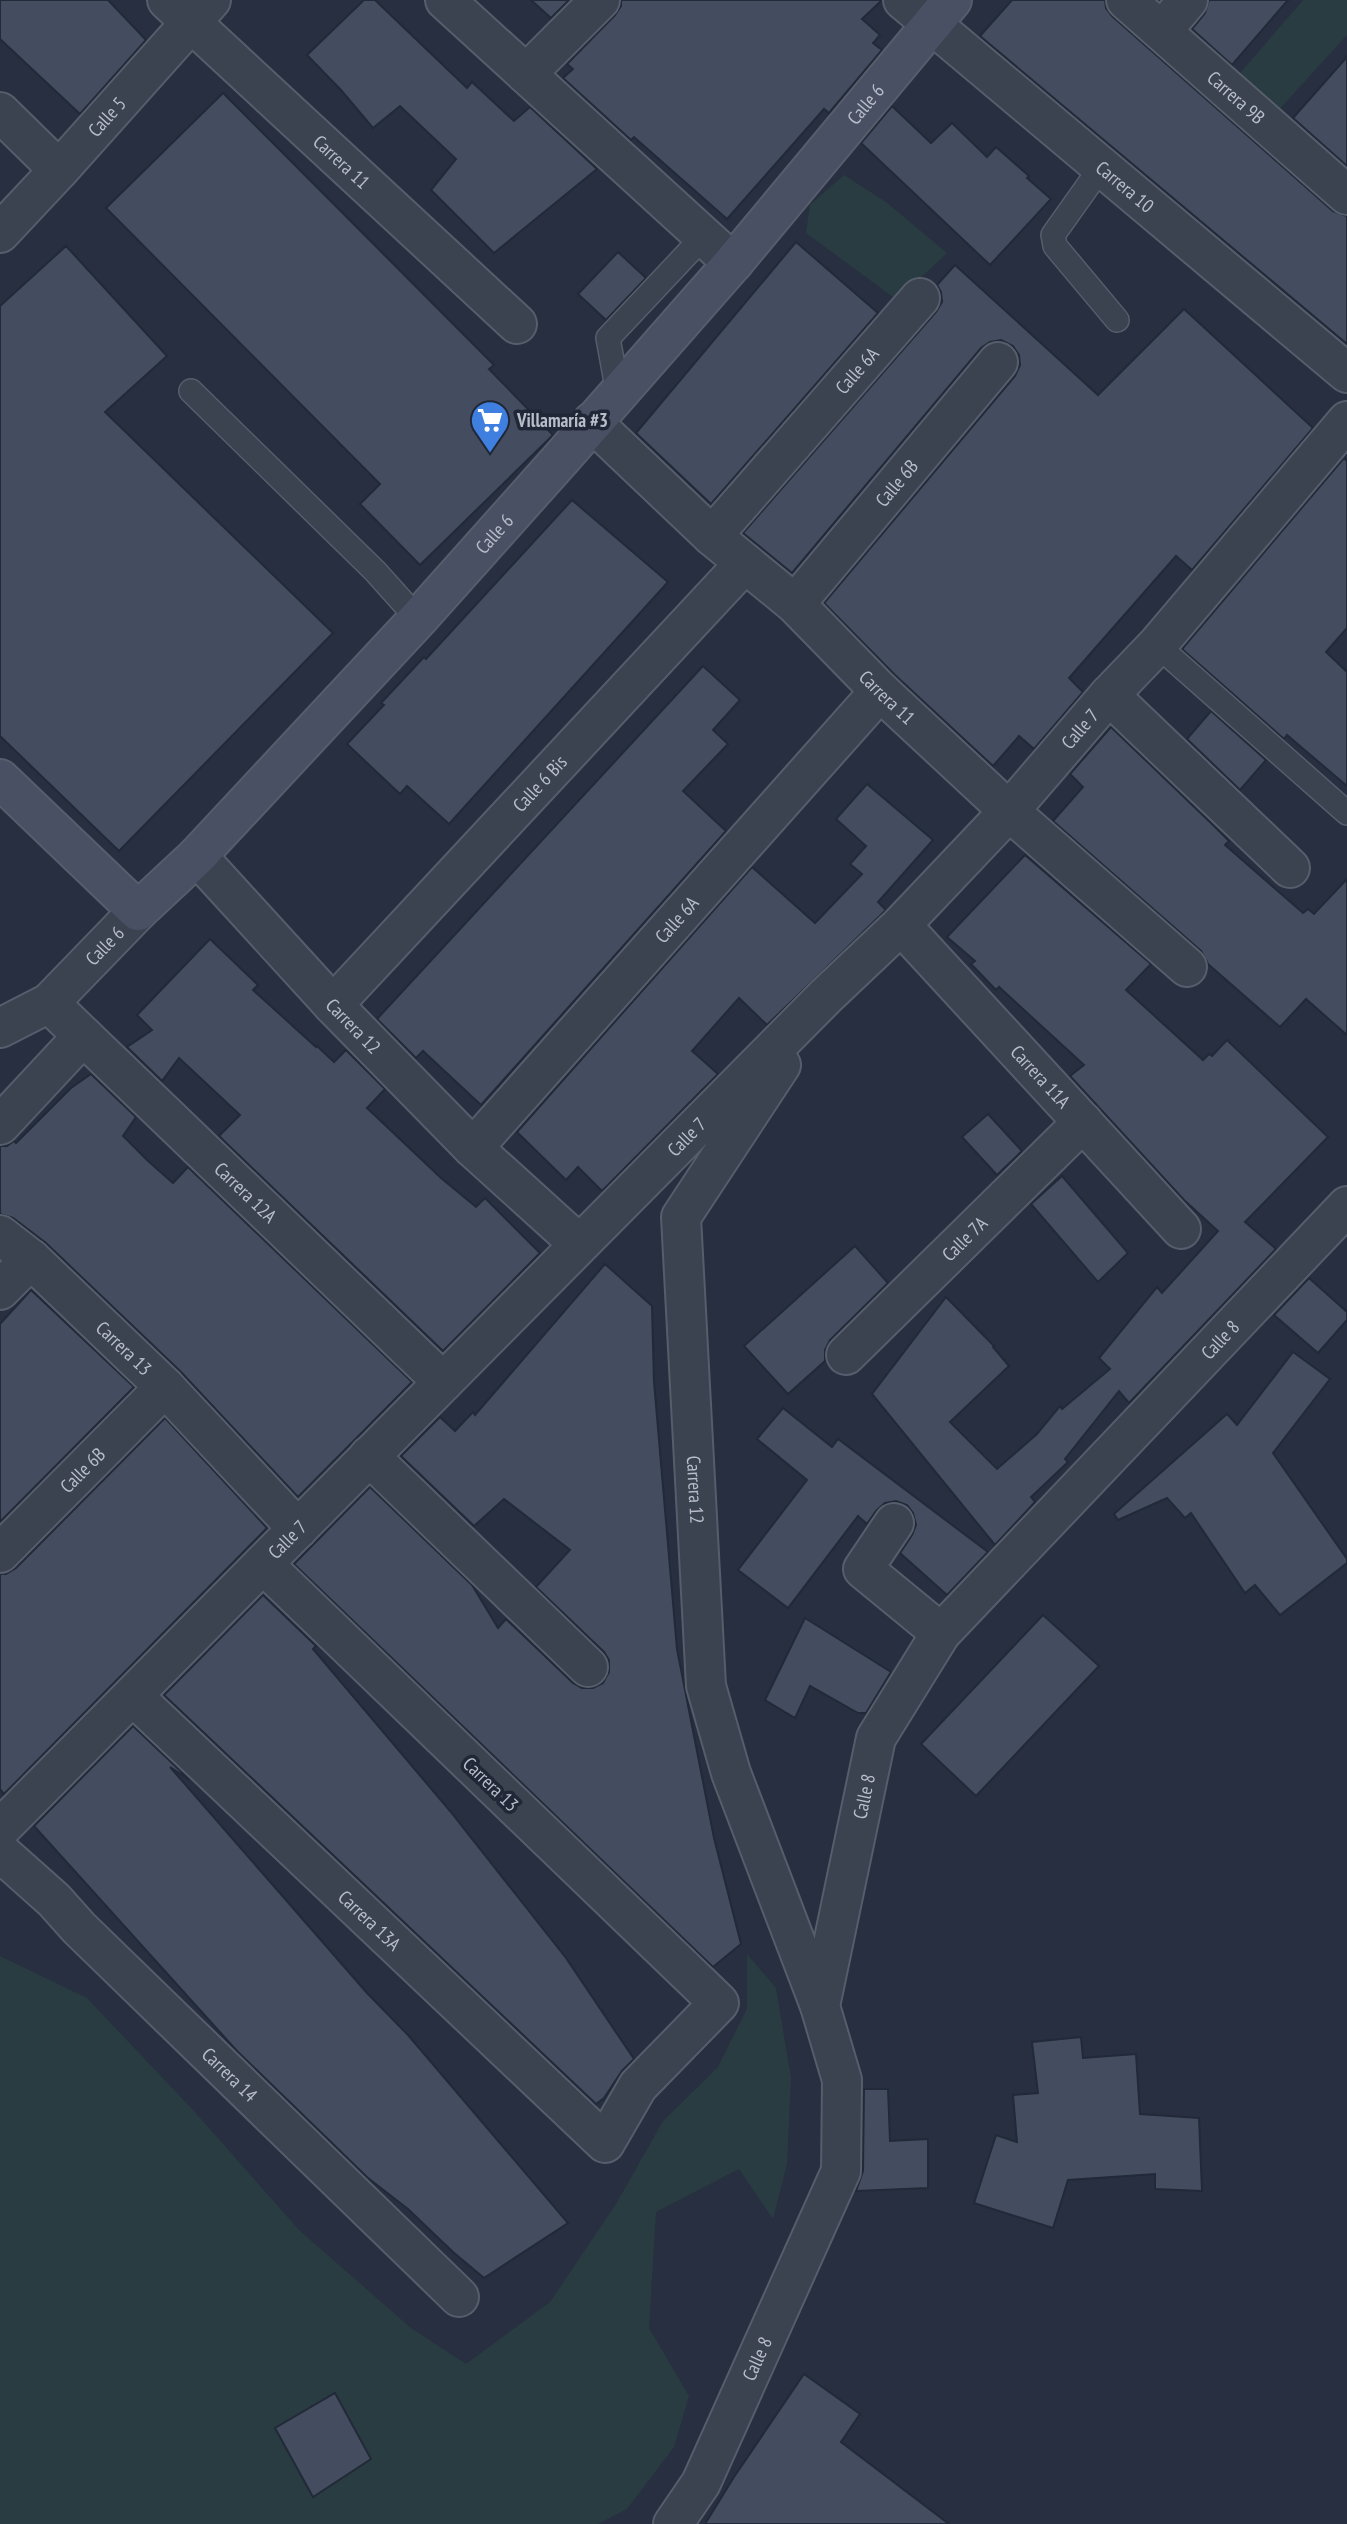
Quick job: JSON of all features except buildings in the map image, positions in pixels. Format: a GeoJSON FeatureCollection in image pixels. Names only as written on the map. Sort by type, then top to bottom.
{"type":"FeatureCollection","features":[{"type":"Feature","properties":{"kind":"main road","name":"Calle 6"},"geometry":{"type":"LineString","coordinates":[[138,911],[197,856],[418,619],[733,263],[929,8]]}},
{"type":"Feature","properties":{"kind":"main road"},"geometry":{"type":"LineString","coordinates":[[0,779],[138,911]]}},
{"type":"Feature","properties":{"kind":"street"},"geometry":{"type":"LineString","coordinates":[[445,0],[733,263]]}},
{"type":"Feature","properties":{"kind":"street"},"geometry":{"type":"LineString","coordinates":[[526,74],[600,0]]}},
{"type":"Feature","properties":{"kind":"street","name":"Carrera 9B"},"geometry":{"type":"LineString","coordinates":[[1126,0],[1344,188]]}},
{"type":"Feature","properties":{"kind":"street"},"geometry":{"type":"LineString","coordinates":[[1162,32],[1188,0]]}},
{"type":"Feature","properties":{"kind":"street","name":"Calle 5"},"geometry":{"type":"LineString","coordinates":[[0,233],[60,170],[190,8]]}},
{"type":"Feature","properties":{"kind":"street","name":"Carrera 11"},"geometry":{"type":"LineString","coordinates":[[190,8],[517,324]]}},
{"type":"Feature","properties":{"kind":"street","name":"Carrera 10"},"geometry":{"type":"LineString","coordinates":[[929,8],[1102,166],[1347,373]]}},
{"type":"Feature","properties":{"kind":"street"},"geometry":{"type":"LineString","coordinates":[[0,112],[60,170]]}},
{"type":"Feature","properties":{"kind":"street","name":"Calle 6A"},"geometry":{"type":"LineString","coordinates":[[712,536],[920,298]]}},
{"type":"Feature","properties":{"kind":"street","name":"Calle 6B"},"geometry":{"type":"LineString","coordinates":[[795,604],[998,362]]}},
{"type":"Feature","properties":{"kind":"street","name":"Calle 7"},"geometry":{"type":"LineString","coordinates":[[0,1829],[826,996],[901,925],[1009,811],[1109,695],[1157,645],[1347,421]]}},
{"type":"Feature","properties":{"kind":"street","name":"Carrera 11"},"geometry":{"type":"LineString","coordinates":[[592,422],[712,536],[795,604],[880,691],[1009,811],[1187,967]]}},
{"type":"Feature","properties":{"kind":"street","name":"Calle 6 Bis"},"geometry":{"type":"LineString","coordinates":[[332,1005],[745,563]]}},
{"type":"Feature","properties":{"kind":"street","name":"Calle 6A"},"geometry":{"type":"LineString","coordinates":[[473,1148],[880,691]]}},
{"type":"Feature","properties":{"kind":"street"},"geometry":{"type":"LineString","coordinates":[[1109,695],[1290,868]]}},
{"type":"Feature","properties":{"kind":"street","name":"Carrera 12"},"geometry":{"type":"LineString","coordinates":[[197,856],[332,1005],[473,1148],[579,1244]]}},
{"type":"Feature","properties":{"kind":"street","name":"Calle 6"},"geometry":{"type":"LineString","coordinates":[[0,1028],[49,1003],[138,911]]}},
{"type":"Feature","properties":{"kind":"street","name":"Carrera 11A"},"geometry":{"type":"LineString","coordinates":[[901,925],[1181,1229]]}},
{"type":"Feature","properties":{"kind":"street","name":"Carrera 12"},"geometry":{"type":"LineString","coordinates":[[820,2006],[731,1773],[706,1686],[681,1217],[826,996]]}},
{"type":"Feature","properties":{"kind":"street","name":"Carrera 12A"},"geometry":{"type":"LineString","coordinates":[[49,1003],[443,1382]]}},
{"type":"Feature","properties":{"kind":"street"},"geometry":{"type":"LineString","coordinates":[[0,1125],[83,1036]]}},
{"type":"Feature","properties":{"kind":"street","name":"Calle 7A"},"geometry":{"type":"LineString","coordinates":[[846,1355],[1083,1122]]}},
{"type":"Feature","properties":{"kind":"street","name":"Calle 8"},"geometry":{"type":"LineString","coordinates":[[673,2524],[701,2483],[841,2171],[842,2080],[820,2006],[876,1738],[941,1633],[1347,1206]]}},
{"type":"Feature","properties":{"kind":"street","name":"Carrera 13"},"geometry":{"type":"LineString","coordinates":[[0,1235],[31,1259],[165,1387],[298,1529]]}},
{"type":"Feature","properties":{"kind":"street"},"geometry":{"type":"LineString","coordinates":[[0,1290],[31,1259]]}},
{"type":"Feature","properties":{"kind":"street","name":"Calle 6B"},"geometry":{"type":"LineString","coordinates":[[0,1553],[165,1387]]}},
{"type":"Feature","properties":{"kind":"street"},"geometry":{"type":"LineString","coordinates":[[369,1456],[588,1667]]}},
{"type":"Feature","properties":{"kind":"street"},"geometry":{"type":"LineString","coordinates":[[894,1523],[863,1569],[941,1633]]}},
{"type":"Feature","properties":{"kind":"street","name":"Carrera 13"},"geometry":{"type":"LineString","coordinates":[[263,1564],[719,2003],[638,2086],[605,2143]]}},
{"type":"Feature","properties":{"kind":"street","name":"Carrera 13A"},"geometry":{"type":"LineString","coordinates":[[133,1696],[605,2143]]}},
{"type":"Feature","properties":{"kind":"street","name":"Carrera 14"},"geometry":{"type":"LineString","coordinates":[[0,1852],[54,1900],[79,1928],[459,2297]]}},
{"type":"Feature","properties":{"kind":"lane"},"geometry":{"type":"LineString","coordinates":[[1102,166],[1054,235],[1055,246],[1117,320]]}},
{"type":"Feature","properties":{"kind":"lane"},"geometry":{"type":"LineString","coordinates":[[618,393],[608,338],[704,236]]}},
{"type":"Feature","properties":{"kind":"lane"},"geometry":{"type":"LineString","coordinates":[[191,391],[375,572],[418,619]]}},
{"type":"Feature","properties":{"kind":"lane"},"geometry":{"type":"LineString","coordinates":[[1157,645],[1347,813]]}},
{"type":"Feature","properties":{"kind":"green space"},"geometry":{"type":"Polygon","coordinates":[[[1303,0],[1347,0],[1347,35],[1276,113],[1234,80],[1303,0]]]}},
{"type":"Feature","properties":{"kind":"green space"},"geometry":{"type":"Polygon","coordinates":[[[844,175],[886,202],[947,253],[897,300],[806,233],[810,205],[844,175]]]}},
{"type":"Feature","properties":{"kind":"green space"},"geometry":{"type":"Polygon","coordinates":[[[747,1954],[776,1988],[791,2078],[787,2164],[773,2219],[739,2169],[656,2212],[649,2328],[689,2396],[674,2447],[627,2509],[598,2524],[0,2524],[0,1956],[87,1998],[193,2110],[299,2230],[411,2328],[466,2364],[550,2302],[616,2204],[663,2121],[718,2067],[747,2009],[747,1954]]]}},
{"type":"Feature","properties":{"kind":"place","name":"Villamaría #3"},"geometry":{"type":"Point","coordinates":[490,454]}}]}
